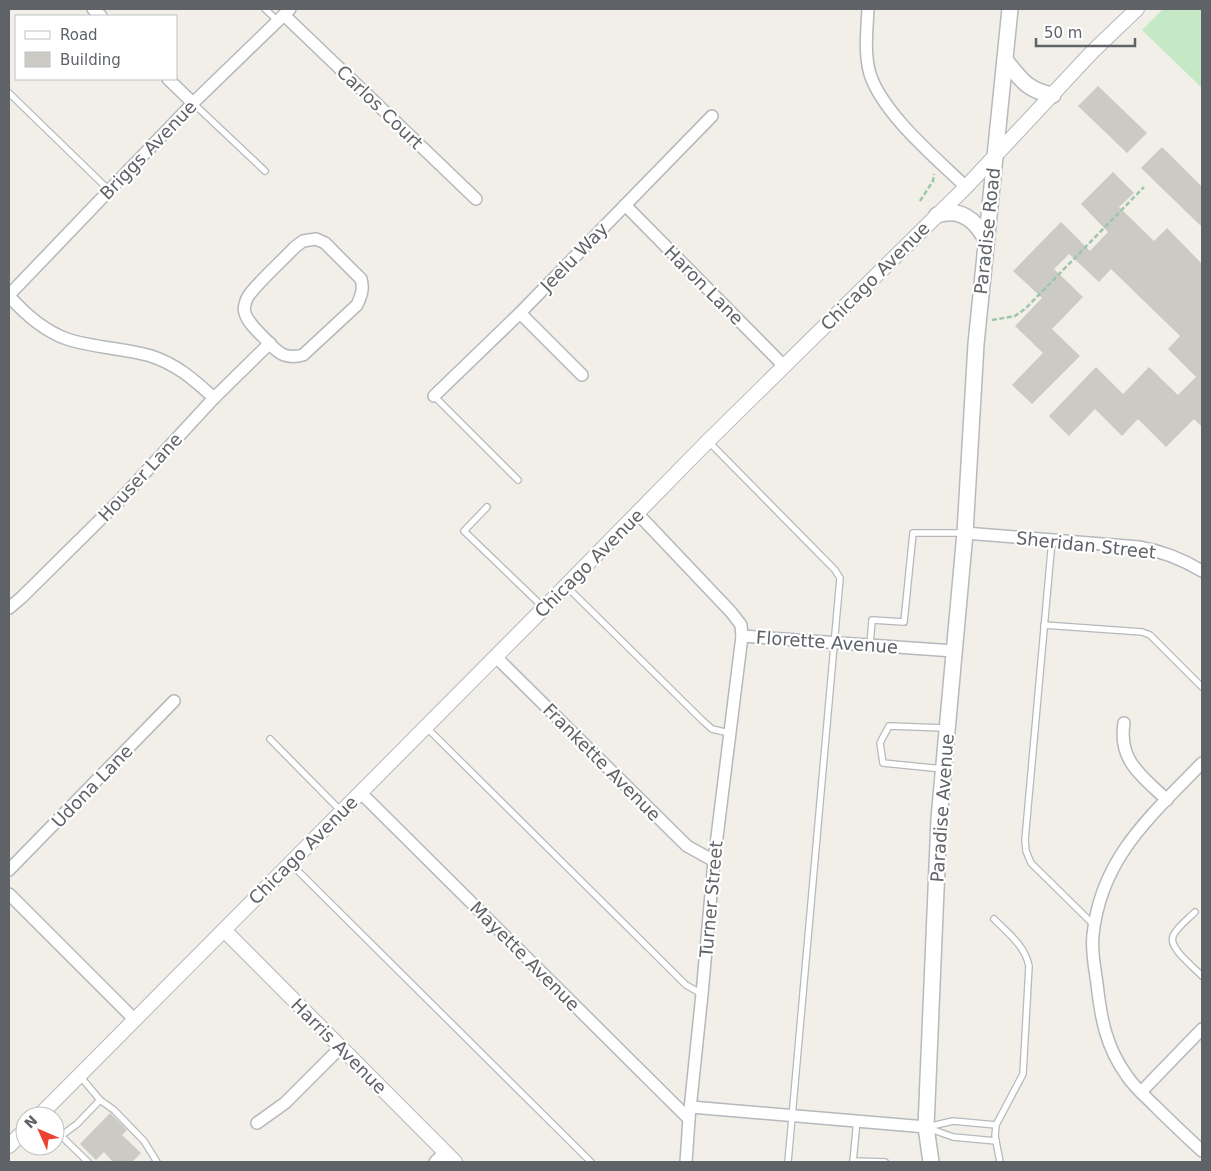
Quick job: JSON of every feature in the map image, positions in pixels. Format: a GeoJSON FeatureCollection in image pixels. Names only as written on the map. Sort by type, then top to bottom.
{"type":"FeatureCollection","features":[{"type":"Feature","properties":{"kind":"main road","name":"Paradise Road"},"geometry":{"type":"LineString","coordinates":[[969,454],[978,322],[1010,9]]}},
{"type":"Feature","properties":{"kind":"main road"},"geometry":{"type":"LineString","coordinates":[[1004,60],[1026,84],[1038,93],[1052,95]]}},
{"type":"Feature","properties":{"kind":"main road"},"geometry":{"type":"LineString","coordinates":[[937,215],[947,211],[961,214],[979,227],[986,240]]}},
{"type":"Feature","properties":{"kind":"main road","name":"Paradise Avenue"},"geometry":{"type":"LineString","coordinates":[[931,1162],[926,1127],[939,819],[965,533],[969,454]]}},
{"type":"Feature","properties":{"kind":"street"},"geometry":{"type":"LineString","coordinates":[[868,9],[868,56],[870,72],[877,90],[897,119],[966,187]]}},
{"type":"Feature","properties":{"kind":"street","name":"Chicago Avenue"},"geometry":{"type":"LineString","coordinates":[[49,1106],[638,514],[708,441],[966,187],[1092,52],[1137,9]]}},
{"type":"Feature","properties":{"kind":"street","name":"Briggs Avenue"},"geometry":{"type":"LineString","coordinates":[[9,295],[193,102],[284,15]]}},
{"type":"Feature","properties":{"kind":"street","name":"Carlos Court"},"geometry":{"type":"LineString","coordinates":[[284,15],[476,199]]}},
{"type":"Feature","properties":{"kind":"street"},"geometry":{"type":"LineString","coordinates":[[169,80],[193,102]]}},
{"type":"Feature","properties":{"kind":"street","name":"Jeelu Way"},"geometry":{"type":"LineString","coordinates":[[434,396],[520,313],[712,116]]}},
{"type":"Feature","properties":{"kind":"street","name":"Haron Lane"},"geometry":{"type":"LineString","coordinates":[[625,205],[784,366]]}},
{"type":"Feature","properties":{"kind":"street"},"geometry":{"type":"LineString","coordinates":[[316,240],[325,243],[361,279],[363,288],[361,298],[303,355],[294,357],[284,356],[270,344],[247,319],[244,307],[248,296],[303,241],[316,240]]}},
{"type":"Feature","properties":{"kind":"street"},"geometry":{"type":"LineString","coordinates":[[9,295],[20,309],[36,322],[67,339],[150,356],[170,364],[186,373],[214,398]]}},
{"type":"Feature","properties":{"kind":"street"},"geometry":{"type":"LineString","coordinates":[[520,313],[582,375]]}},
{"type":"Feature","properties":{"kind":"street","name":"Houser Lane"},"geometry":{"type":"LineString","coordinates":[[9,608],[22,598],[118,502],[214,398],[270,344]]}},
{"type":"Feature","properties":{"kind":"street","name":"Florette Avenue"},"geometry":{"type":"LineString","coordinates":[[638,514],[731,612],[741,625],[742,636],[954,651]]}},
{"type":"Feature","properties":{"kind":"street","name":"Sheridan Street"},"geometry":{"type":"LineString","coordinates":[[965,533],[1139,546],[1161,551],[1185,560],[1202,571]]}},
{"type":"Feature","properties":{"kind":"street","name":"Turner Street"},"geometry":{"type":"LineString","coordinates":[[686,1162],[714,861],[742,636]]}},
{"type":"Feature","properties":{"kind":"street","name":"Frankette Avenue"},"geometry":{"type":"LineString","coordinates":[[496,657],[687,846],[714,861]]}},
{"type":"Feature","properties":{"kind":"street","name":"Udona Lane"},"geometry":{"type":"LineString","coordinates":[[9,870],[174,701]]}},
{"type":"Feature","properties":{"kind":"street"},"geometry":{"type":"LineString","coordinates":[[1124,724],[1122,735],[1128,760],[1166,800]]}},
{"type":"Feature","properties":{"kind":"street"},"geometry":{"type":"LineString","coordinates":[[1202,763],[1137,831],[1123,850],[1103,890],[1092,937],[1101,1017],[1107,1039],[1116,1058],[1128,1078],[1202,1152]]}},
{"type":"Feature","properties":{"kind":"street","name":"Mayette Avenue"},"geometry":{"type":"LineString","coordinates":[[360,792],[689,1119]]}},
{"type":"Feature","properties":{"kind":"street"},"geometry":{"type":"LineString","coordinates":[[9,894],[135,1020]]}},
{"type":"Feature","properties":{"kind":"street","name":"Harris Avenue"},"geometry":{"type":"LineString","coordinates":[[224,930],[340,1047],[445,1159]]}},
{"type":"Feature","properties":{"kind":"street"},"geometry":{"type":"LineString","coordinates":[[1141,1092],[1201,1034]]}},
{"type":"Feature","properties":{"kind":"street"},"geometry":{"type":"LineString","coordinates":[[257,1122],[285,1103],[340,1047]]}},
{"type":"Feature","properties":{"kind":"street"},"geometry":{"type":"LineString","coordinates":[[691,1107],[926,1127]]}},
{"type":"Feature","properties":{"kind":"lane"},"geometry":{"type":"LineString","coordinates":[[266,9],[284,15]]}},
{"type":"Feature","properties":{"kind":"lane"},"geometry":{"type":"LineString","coordinates":[[9,93],[109,190]]}},
{"type":"Feature","properties":{"kind":"lane"},"geometry":{"type":"LineString","coordinates":[[193,102],[265,171]]}},
{"type":"Feature","properties":{"kind":"lane"},"geometry":{"type":"LineString","coordinates":[[434,396],[518,480]]}},
{"type":"Feature","properties":{"kind":"lane"},"geometry":{"type":"LineString","coordinates":[[708,441],[835,570],[840,578],[788,1162]]}},
{"type":"Feature","properties":{"kind":"lane"},"geometry":{"type":"LineString","coordinates":[[487,507],[464,531],[544,608]]}},
{"type":"Feature","properties":{"kind":"lane"},"geometry":{"type":"LineString","coordinates":[[870,645],[872,620],[904,622],[913,533],[965,533]]}},
{"type":"Feature","properties":{"kind":"lane"},"geometry":{"type":"LineString","coordinates":[[1052,540],[1025,840],[1026,851],[1031,863],[1094,925]]}},
{"type":"Feature","properties":{"kind":"lane"},"geometry":{"type":"LineString","coordinates":[[566,586],[703,721],[712,728],[729,733]]}},
{"type":"Feature","properties":{"kind":"lane"},"geometry":{"type":"LineString","coordinates":[[1044,625],[1142,632],[1150,635],[1202,687]]}},
{"type":"Feature","properties":{"kind":"lane"},"geometry":{"type":"LineString","coordinates":[[944,769],[883,763],[880,742],[889,726],[947,729]]}},
{"type":"Feature","properties":{"kind":"lane"},"geometry":{"type":"LineString","coordinates":[[426,727],[686,985],[702,994]]}},
{"type":"Feature","properties":{"kind":"lane"},"geometry":{"type":"LineString","coordinates":[[270,739],[341,811]]}},
{"type":"Feature","properties":{"kind":"lane"},"geometry":{"type":"LineString","coordinates":[[290,863],[590,1162]]}},
{"type":"Feature","properties":{"kind":"lane"},"geometry":{"type":"LineString","coordinates":[[1195,912],[1176,931],[1172,938],[1173,947],[1202,976]]}},
{"type":"Feature","properties":{"kind":"lane"},"geometry":{"type":"LineString","coordinates":[[994,919],[1020,945],[1027,956],[1029,966],[1023,1074],[996,1126],[996,1141],[1000,1162]]}},
{"type":"Feature","properties":{"kind":"lane"},"geometry":{"type":"LineString","coordinates":[[80,1076],[100,1100],[114,1110],[144,1141],[157,1162]]}},
{"type":"Feature","properties":{"kind":"lane"},"geometry":{"type":"LineString","coordinates":[[65,1133],[77,1124],[100,1100]]}},
{"type":"Feature","properties":{"kind":"lane"},"geometry":{"type":"LineString","coordinates":[[857,1120],[853,1161],[885,1162]]}},
{"type":"Feature","properties":{"kind":"lane"},"geometry":{"type":"LineString","coordinates":[[926,1127],[953,1121],[996,1126]]}},
{"type":"Feature","properties":{"kind":"lane"},"geometry":{"type":"LineString","coordinates":[[926,1127],[953,1137],[996,1141]]}},
{"type":"Feature","properties":{"kind":"lane"},"geometry":{"type":"LineString","coordinates":[[65,1138],[88,1162]]}},
{"type":"Feature","properties":{"kind":"path"},"geometry":{"type":"LineString","coordinates":[[978,322],[1015,316],[1024,309],[1144,188]]}},
{"type":"Feature","properties":{"kind":"green space"},"geometry":{"type":"Polygon","coordinates":[[[1163,9],[1202,9],[1202,88],[1142,30],[1163,9]]]}},
{"type":"Feature","properties":{"kind":"building"},"geometry":{"type":"Polygon","coordinates":[[[1098,86],[1147,133],[1127,153],[1078,106],[1098,86]]]}},
{"type":"Feature","properties":{"kind":"building"},"geometry":{"type":"Polygon","coordinates":[[[1162,147],[1202,187],[1202,227],[1141,168],[1162,147]]]}},
{"type":"Feature","properties":{"kind":"building"},"geometry":{"type":"Polygon","coordinates":[[[1113,172],[1134,193],[1119,207],[1154,241],[1167,228],[1202,264],[1202,427],[1194,419],[1166,447],[1138,419],[1122,436],[1095,409],[1069,436],[1049,416],[1096,367],[1123,394],[1149,367],[1178,395],[1196,377],[1168,349],[1180,336],[1111,269],[1099,282],[1069,254],[1054,269],[1083,297],[1052,329],[1080,356],[1032,404],[1012,385],[1043,353],[1015,326],[1042,298],[1013,271],[1061,222],[1090,251],[1108,232],[1081,204],[1113,172]]]}},
{"type":"Feature","properties":{"kind":"building"},"geometry":{"type":"Polygon","coordinates":[[[110,1113],[127,1130],[122,1135],[141,1153],[132,1162],[113,1162],[104,1152],[96,1160],[80,1144],[110,1113]]]}}]}
